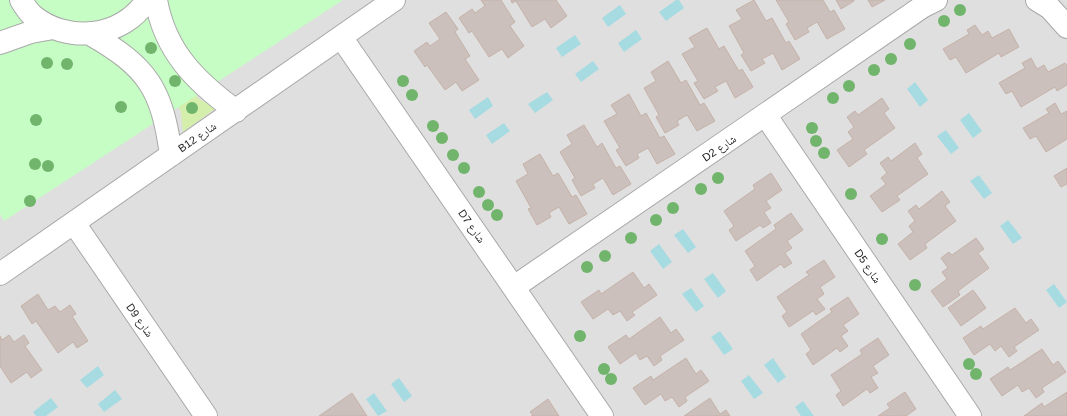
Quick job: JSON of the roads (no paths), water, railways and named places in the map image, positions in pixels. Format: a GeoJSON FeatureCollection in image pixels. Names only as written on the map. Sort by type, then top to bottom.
{"type":"FeatureCollection","features":[{"type":"Feature","properties":{"kind":"street"},"geometry":{"type":"LineString","coordinates":[[20,0],[32,14],[53,28],[77,34],[90,34],[110,30],[128,20],[143,6],[147,0]]}},
{"type":"Feature","properties":{"kind":"street"},"geometry":{"type":"LineString","coordinates":[[156,0],[161,22],[175,52],[191,74],[211,92],[236,110]]}},
{"type":"Feature","properties":{"kind":"street","name":"B12 شارع"},"geometry":{"type":"LineString","coordinates":[[0,274],[74,224],[394,0]]}},
{"type":"Feature","properties":{"kind":"street"},"geometry":{"type":"LineString","coordinates":[[1037,0],[1050,8],[1067,27]]}},
{"type":"Feature","properties":{"kind":"street"},"geometry":{"type":"LineString","coordinates":[[1057,0],[1067,12]]}},
{"type":"Feature","properties":{"kind":"street","name":"D2 شارع"},"geometry":{"type":"LineString","coordinates":[[514,287],[766,116],[929,2]]}},
{"type":"Feature","properties":{"kind":"street"},"geometry":{"type":"LineString","coordinates":[[0,43],[31,32],[53,28]]}},
{"type":"Feature","properties":{"kind":"street"},"geometry":{"type":"LineString","coordinates":[[90,34],[128,58],[144,74],[153,88],[166,119],[171,155]]}},
{"type":"Feature","properties":{"kind":"street","name":"D7 شارع"},"geometry":{"type":"LineString","coordinates":[[340,37],[602,416]]}},
{"type":"Feature","properties":{"kind":"street","name":"D5 شارع"},"geometry":{"type":"LineString","coordinates":[[766,116],[970,416]]}},
{"type":"Feature","properties":{"kind":"street","name":"D9 شارع"},"geometry":{"type":"LineString","coordinates":[[74,224],[206,416]]}},
{"type":"Feature","properties":{"kind":"water"},"geometry":{"type":"Polygon","coordinates":[[[676,0],[679,0],[684,8],[666,21],[659,12],[676,0]]]}},
{"type":"Feature","properties":{"kind":"water"},"geometry":{"type":"Polygon","coordinates":[[[620,5],[626,14],[608,27],[602,18],[620,5]]]}},
{"type":"Feature","properties":{"kind":"water"},"geometry":{"type":"Polygon","coordinates":[[[636,30],[642,39],[624,52],[618,43],[636,30]]]}},
{"type":"Feature","properties":{"kind":"water"},"geometry":{"type":"Polygon","coordinates":[[[575,35],[581,44],[562,57],[556,48],[575,35]]]}},
{"type":"Feature","properties":{"kind":"water"},"geometry":{"type":"Polygon","coordinates":[[[593,61],[599,69],[581,82],[575,74],[593,61]]]}},
{"type":"Feature","properties":{"kind":"water"},"geometry":{"type":"Polygon","coordinates":[[[915,82],[928,100],[920,107],[907,89],[915,82]]]}},
{"type":"Feature","properties":{"kind":"water"},"geometry":{"type":"Polygon","coordinates":[[[547,92],[553,100],[535,113],[528,104],[547,92]]]}},
{"type":"Feature","properties":{"kind":"water"},"geometry":{"type":"Polygon","coordinates":[[[488,97],[493,106],[475,119],[469,110],[488,97]]]}},
{"type":"Feature","properties":{"kind":"water"},"geometry":{"type":"Polygon","coordinates":[[[969,113],[982,131],[973,138],[960,120],[969,113]]]}},
{"type":"Feature","properties":{"kind":"water"},"geometry":{"type":"Polygon","coordinates":[[[504,123],[510,131],[492,144],[486,135],[504,123]]]}},
{"type":"Feature","properties":{"kind":"water"},"geometry":{"type":"Polygon","coordinates":[[[946,130],[959,148],[951,154],[937,136],[946,130]]]}},
{"type":"Feature","properties":{"kind":"water"},"geometry":{"type":"Polygon","coordinates":[[[979,175],[992,193],[984,199],[970,181],[979,175]]]}},
{"type":"Feature","properties":{"kind":"water"},"geometry":{"type":"Polygon","coordinates":[[[1008,220],[1022,238],[1013,244],[1000,226],[1008,220]]]}},
{"type":"Feature","properties":{"kind":"water"},"geometry":{"type":"Polygon","coordinates":[[[683,229],[696,247],[688,253],[674,235],[683,229]]]}},
{"type":"Feature","properties":{"kind":"water"},"geometry":{"type":"Polygon","coordinates":[[[659,244],[672,262],[663,269],[650,251],[659,244]]]}},
{"type":"Feature","properties":{"kind":"water"},"geometry":{"type":"Polygon","coordinates":[[[713,273],[726,291],[718,298],[704,279],[713,273]]]}},
{"type":"Feature","properties":{"kind":"water"},"geometry":{"type":"Polygon","coordinates":[[[1054,284],[1067,302],[1059,308],[1046,290],[1054,284]]]}},
{"type":"Feature","properties":{"kind":"water"},"geometry":{"type":"Polygon","coordinates":[[[691,288],[704,306],[696,312],[682,294],[691,288]]]}},
{"type":"Feature","properties":{"kind":"water"},"geometry":{"type":"Polygon","coordinates":[[[720,331],[733,349],[724,355],[711,337],[720,331]]]}},
{"type":"Feature","properties":{"kind":"water"},"geometry":{"type":"Polygon","coordinates":[[[773,358],[786,377],[778,383],[764,365],[773,358]]]}},
{"type":"Feature","properties":{"kind":"water"},"geometry":{"type":"Polygon","coordinates":[[[98,366],[104,375],[87,388],[80,380],[98,366]]]}},
{"type":"Feature","properties":{"kind":"water"},"geometry":{"type":"Polygon","coordinates":[[[749,375],[763,393],[754,399],[741,381],[749,375]]]}},
{"type":"Feature","properties":{"kind":"water"},"geometry":{"type":"Polygon","coordinates":[[[399,378],[412,396],[404,402],[391,384],[399,378]]]}},
{"type":"Feature","properties":{"kind":"water"},"geometry":{"type":"Polygon","coordinates":[[[115,390],[122,399],[104,412],[98,404],[115,390]]]}},
{"type":"Feature","properties":{"kind":"water"},"geometry":{"type":"Polygon","coordinates":[[[374,393],[387,411],[378,416],[366,399],[374,393]]]}},
{"type":"Feature","properties":{"kind":"water"},"geometry":{"type":"Polygon","coordinates":[[[51,398],[58,407],[46,416],[36,416],[33,412],[51,398]]]}},
{"type":"Feature","properties":{"kind":"water"},"geometry":{"type":"Polygon","coordinates":[[[803,401],[814,416],[801,416],[795,407],[803,401]]]}}]}
